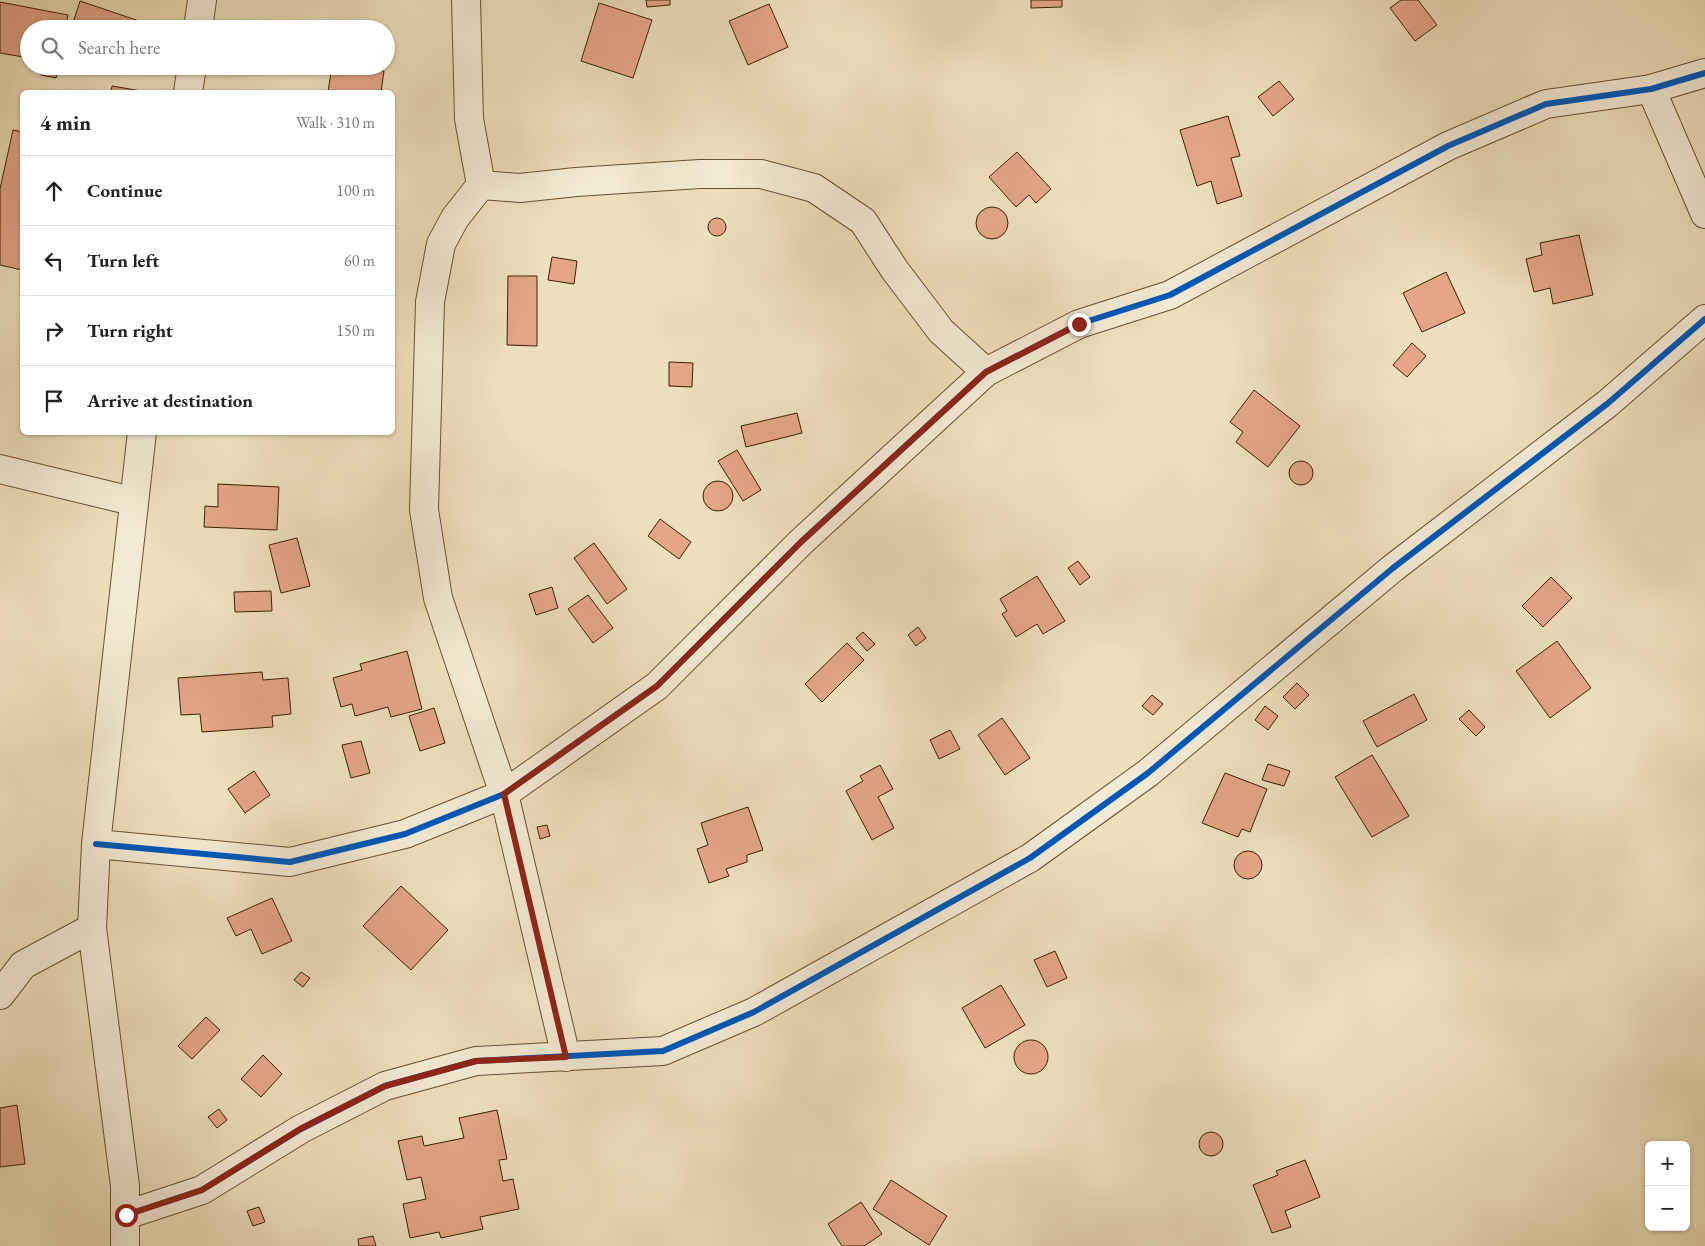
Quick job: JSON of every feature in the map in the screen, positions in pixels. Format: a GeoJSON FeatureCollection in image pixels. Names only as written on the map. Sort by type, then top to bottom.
{"type":"FeatureCollection","features":[{"type":"Feature","properties":{"kind":"street"},"geometry":{"type":"LineString","coordinates":[[199,20],[202,0]]}},
{"type":"Feature","properties":{"kind":"street"},"geometry":{"type":"LineString","coordinates":[[466,0],[469,119],[481,185],[454,218],[441,244],[430,302],[424,510],[438,598],[504,794],[566,1057]]}},
{"type":"Feature","properties":{"kind":"street"},"geometry":{"type":"LineString","coordinates":[[96,844],[290,862],[405,834],[504,794],[657,686],[801,542],[986,372],[1079,324],[1170,296],[1448,146],[1546,104],[1651,89],[1705,73]]}},
{"type":"Feature","properties":{"kind":"street"},"geometry":{"type":"LineString","coordinates":[[188,90],[191,75]]}},
{"type":"Feature","properties":{"kind":"street"},"geometry":{"type":"LineString","coordinates":[[1651,89],[1705,214]]}},
{"type":"Feature","properties":{"kind":"street"},"geometry":{"type":"LineString","coordinates":[[481,185],[520,188],[576,182],[700,174],[761,174],[814,188],[863,221],[894,269],[941,331],[986,372]]}},
{"type":"Feature","properties":{"kind":"street"},"geometry":{"type":"LineString","coordinates":[[126,1215],[202,1190],[300,1129],[385,1086],[476,1061],[663,1051],[754,1012],[1030,858],[1148,773],[1393,568],[1606,404],[1705,319]]}},
{"type":"Feature","properties":{"kind":"street"},"geometry":{"type":"LineString","coordinates":[[125,1246],[125,1186],[92,928],[96,844],[132,501],[142,435]]}},
{"type":"Feature","properties":{"kind":"street"},"geometry":{"type":"LineString","coordinates":[[0,469],[132,501]]}},
{"type":"Feature","properties":{"kind":"street"},"geometry":{"type":"LineString","coordinates":[[0,995],[23,965],[92,928]]}},
{"type":"Feature","properties":{"kind":"building"},"geometry":{"type":"Polygon","coordinates":[[[646,0],[670,0],[670,5],[647,7],[646,0]]]}},
{"type":"Feature","properties":{"kind":"building"},"geometry":{"type":"Polygon","coordinates":[[[1031,0],[1062,0],[1062,7],[1031,8],[1031,0]]]}},
{"type":"Feature","properties":{"kind":"building"},"geometry":{"type":"Polygon","coordinates":[[[1401,0],[1418,0],[1437,25],[1415,41],[1390,8],[1401,0]]]}},
{"type":"Feature","properties":{"kind":"building"},"geometry":{"type":"Polygon","coordinates":[[[80,1],[136,20],[74,20],[80,1]]]}},
{"type":"Feature","properties":{"kind":"building"},"geometry":{"type":"Polygon","coordinates":[[[0,2],[68,15],[67,20],[20,20],[20,56],[0,53],[0,2]]]}},
{"type":"Feature","properties":{"kind":"building"},"geometry":{"type":"Polygon","coordinates":[[[599,3],[652,20],[633,78],[581,61],[599,3]]]}},
{"type":"Feature","properties":{"kind":"building"},"geometry":{"type":"Polygon","coordinates":[[[769,4],[788,47],[748,65],[729,21],[769,4]]]}},
{"type":"Feature","properties":{"kind":"building"},"geometry":{"type":"Polygon","coordinates":[[[41,75],[56,75],[56,78],[41,75]]]}},
{"type":"Feature","properties":{"kind":"building"},"geometry":{"type":"Polygon","coordinates":[[[331,75],[383,75],[381,90],[328,90],[331,75]]]}},
{"type":"Feature","properties":{"kind":"building"},"geometry":{"type":"Polygon","coordinates":[[[1279,81],[1294,99],[1273,116],[1258,97],[1279,81]]]}},
{"type":"Feature","properties":{"kind":"building"},"geometry":{"type":"Polygon","coordinates":[[[112,86],[135,90],[111,90],[112,86]]]}},
{"type":"Feature","properties":{"kind":"building"},"geometry":{"type":"Polygon","coordinates":[[[1228,116],[1240,156],[1231,158],[1242,196],[1217,204],[1211,181],[1197,186],[1180,130],[1228,116]]]}},
{"type":"Feature","properties":{"kind":"building"},"geometry":{"type":"Polygon","coordinates":[[[13,130],[20,132],[20,270],[0,265],[0,189],[13,130]]]}},
{"type":"Feature","properties":{"kind":"building"},"geometry":{"type":"Polygon","coordinates":[[[1017,152],[1051,189],[1036,203],[1029,195],[1016,207],[989,177],[1017,152]]]}},
{"type":"Feature","properties":{"kind":"building"},"geometry":{"type":"Polygon","coordinates":[[[992,207],[998,208],[1003,212],[1007,217],[1007,229],[1003,234],[998,238],[992,239],[986,238],[981,234],[977,229],[976,223],[977,217],[981,212],[986,208],[992,207]]]}},
{"type":"Feature","properties":{"kind":"building"},"geometry":{"type":"Polygon","coordinates":[[[713,218],[721,218],[726,223],[724,234],[713,236],[708,231],[708,223],[713,218]]]}},
{"type":"Feature","properties":{"kind":"building"},"geometry":{"type":"Polygon","coordinates":[[[1579,235],[1593,295],[1553,304],[1550,288],[1534,292],[1526,259],[1542,255],[1540,243],[1579,235]]]}},
{"type":"Feature","properties":{"kind":"building"},"geometry":{"type":"Polygon","coordinates":[[[552,257],[577,261],[574,284],[548,280],[552,257]]]}},
{"type":"Feature","properties":{"kind":"building"},"geometry":{"type":"Polygon","coordinates":[[[1446,272],[1465,313],[1422,332],[1403,293],[1446,272]]]}},
{"type":"Feature","properties":{"kind":"building"},"geometry":{"type":"Polygon","coordinates":[[[508,276],[537,276],[537,346],[507,345],[508,276]]]}},
{"type":"Feature","properties":{"kind":"building"},"geometry":{"type":"Polygon","coordinates":[[[1412,343],[1426,356],[1407,377],[1393,365],[1412,343]]]}},
{"type":"Feature","properties":{"kind":"building"},"geometry":{"type":"Polygon","coordinates":[[[669,362],[693,363],[692,387],[669,386],[669,362]]]}},
{"type":"Feature","properties":{"kind":"building"},"geometry":{"type":"Polygon","coordinates":[[[1254,390],[1300,426],[1268,467],[1236,442],[1243,432],[1230,422],[1254,390]]]}},
{"type":"Feature","properties":{"kind":"building"},"geometry":{"type":"Polygon","coordinates":[[[797,413],[802,433],[746,447],[741,426],[797,413]]]}},
{"type":"Feature","properties":{"kind":"building"},"geometry":{"type":"Polygon","coordinates":[[[737,450],[761,490],[743,501],[718,461],[737,450]]]}},
{"type":"Feature","properties":{"kind":"building"},"geometry":{"type":"Polygon","coordinates":[[[1296,461],[1306,461],[1313,468],[1313,478],[1306,485],[1296,485],[1289,478],[1289,468],[1296,461]]]}},
{"type":"Feature","properties":{"kind":"building"},"geometry":{"type":"Polygon","coordinates":[[[718,481],[729,485],[733,496],[729,507],[718,511],[707,507],[703,496],[707,485],[718,481]]]}},
{"type":"Feature","properties":{"kind":"building"},"geometry":{"type":"Polygon","coordinates":[[[218,484],[279,487],[277,530],[204,527],[205,506],[218,507],[218,484]]]}},
{"type":"Feature","properties":{"kind":"building"},"geometry":{"type":"Polygon","coordinates":[[[660,519],[691,542],[679,559],[648,536],[660,519]]]}},
{"type":"Feature","properties":{"kind":"building"},"geometry":{"type":"Polygon","coordinates":[[[297,538],[310,586],[281,593],[269,545],[297,538]]]}},
{"type":"Feature","properties":{"kind":"building"},"geometry":{"type":"Polygon","coordinates":[[[594,543],[627,589],[607,604],[574,558],[594,543]]]}},
{"type":"Feature","properties":{"kind":"building"},"geometry":{"type":"Polygon","coordinates":[[[1078,561],[1090,577],[1080,585],[1068,568],[1078,561]]]}},
{"type":"Feature","properties":{"kind":"building"},"geometry":{"type":"Polygon","coordinates":[[[1037,576],[1065,621],[1043,634],[1037,624],[1016,637],[1002,614],[1007,611],[1000,599],[1037,576]]]}},
{"type":"Feature","properties":{"kind":"building"},"geometry":{"type":"Polygon","coordinates":[[[1551,577],[1572,598],[1543,627],[1522,606],[1551,577]]]}},
{"type":"Feature","properties":{"kind":"building"},"geometry":{"type":"Polygon","coordinates":[[[552,587],[558,608],[536,615],[529,594],[552,587]]]}},
{"type":"Feature","properties":{"kind":"building"},"geometry":{"type":"Polygon","coordinates":[[[271,591],[272,611],[235,612],[234,592],[271,591]]]}},
{"type":"Feature","properties":{"kind":"building"},"geometry":{"type":"Polygon","coordinates":[[[588,595],[613,628],[593,643],[568,609],[588,595]]]}},
{"type":"Feature","properties":{"kind":"building"},"geometry":{"type":"Polygon","coordinates":[[[918,627],[926,638],[916,646],[908,635],[918,627]]]}},
{"type":"Feature","properties":{"kind":"building"},"geometry":{"type":"Polygon","coordinates":[[[863,632],[875,644],[867,651],[856,638],[863,632]]]}},
{"type":"Feature","properties":{"kind":"building"},"geometry":{"type":"Polygon","coordinates":[[[1557,641],[1591,688],[1550,718],[1516,671],[1557,641]]]}},
{"type":"Feature","properties":{"kind":"building"},"geometry":{"type":"Polygon","coordinates":[[[847,643],[864,660],[822,702],[805,684],[847,643]]]}},
{"type":"Feature","properties":{"kind":"building"},"geometry":{"type":"Polygon","coordinates":[[[407,651],[422,709],[391,717],[388,707],[355,716],[352,704],[341,707],[333,678],[362,670],[360,664],[407,651]]]}},
{"type":"Feature","properties":{"kind":"building"},"geometry":{"type":"Polygon","coordinates":[[[262,672],[263,680],[288,678],[291,714],[272,716],[273,727],[202,732],[200,714],[181,715],[178,678],[262,672]]]}},
{"type":"Feature","properties":{"kind":"building"},"geometry":{"type":"Polygon","coordinates":[[[1297,683],[1309,695],[1295,709],[1283,697],[1297,683]]]}},
{"type":"Feature","properties":{"kind":"building"},"geometry":{"type":"Polygon","coordinates":[[[1414,694],[1427,720],[1377,747],[1363,721],[1414,694]]]}},
{"type":"Feature","properties":{"kind":"building"},"geometry":{"type":"Polygon","coordinates":[[[1152,695],[1163,704],[1153,715],[1142,706],[1152,695]]]}},
{"type":"Feature","properties":{"kind":"building"},"geometry":{"type":"Polygon","coordinates":[[[1265,706],[1278,716],[1268,730],[1255,720],[1265,706]]]}},
{"type":"Feature","properties":{"kind":"building"},"geometry":{"type":"Polygon","coordinates":[[[434,708],[445,743],[420,751],[409,716],[434,708]]]}},
{"type":"Feature","properties":{"kind":"building"},"geometry":{"type":"Polygon","coordinates":[[[1469,710],[1485,727],[1476,736],[1459,719],[1469,710]]]}},
{"type":"Feature","properties":{"kind":"building"},"geometry":{"type":"Polygon","coordinates":[[[1002,718],[1030,758],[1005,775],[978,735],[1002,718]]]}},
{"type":"Feature","properties":{"kind":"building"},"geometry":{"type":"Polygon","coordinates":[[[950,730],[960,749],[939,759],[930,740],[950,730]]]}},
{"type":"Feature","properties":{"kind":"building"},"geometry":{"type":"Polygon","coordinates":[[[361,741],[370,773],[351,778],[342,745],[361,741]]]}},
{"type":"Feature","properties":{"kind":"building"},"geometry":{"type":"Polygon","coordinates":[[[1372,755],[1409,816],[1372,837],[1335,777],[1372,755]]]}},
{"type":"Feature","properties":{"kind":"building"},"geometry":{"type":"Polygon","coordinates":[[[1268,764],[1290,771],[1284,786],[1262,780],[1268,764]]]}},
{"type":"Feature","properties":{"kind":"building"},"geometry":{"type":"Polygon","coordinates":[[[880,765],[893,789],[878,797],[894,828],[872,840],[846,791],[863,781],[860,776],[880,765]]]}},
{"type":"Feature","properties":{"kind":"building"},"geometry":{"type":"Polygon","coordinates":[[[254,771],[270,795],[245,813],[228,789],[254,771]]]}},
{"type":"Feature","properties":{"kind":"building"},"geometry":{"type":"Polygon","coordinates":[[[1225,773],[1267,789],[1250,832],[1242,829],[1238,837],[1202,823],[1225,773]]]}},
{"type":"Feature","properties":{"kind":"building"},"geometry":{"type":"Polygon","coordinates":[[[748,807],[763,850],[747,855],[747,862],[726,869],[729,876],[709,883],[697,849],[708,845],[701,823],[748,807]]]}},
{"type":"Feature","properties":{"kind":"building"},"geometry":{"type":"Polygon","coordinates":[[[547,825],[550,836],[540,839],[537,827],[547,825]]]}},
{"type":"Feature","properties":{"kind":"building"},"geometry":{"type":"Polygon","coordinates":[[[1248,851],[1258,855],[1262,865],[1258,875],[1248,879],[1238,875],[1234,865],[1238,855],[1248,851]]]}},
{"type":"Feature","properties":{"kind":"building"},"geometry":{"type":"Polygon","coordinates":[[[401,886],[448,930],[411,970],[363,926],[401,886]]]}},
{"type":"Feature","properties":{"kind":"building"},"geometry":{"type":"Polygon","coordinates":[[[272,898],[292,941],[262,954],[251,929],[236,936],[227,918],[272,898]]]}},
{"type":"Feature","properties":{"kind":"building"},"geometry":{"type":"Polygon","coordinates":[[[1055,951],[1067,978],[1047,987],[1034,960],[1055,951]]]}},
{"type":"Feature","properties":{"kind":"building"},"geometry":{"type":"Polygon","coordinates":[[[301,972],[310,978],[303,987],[294,980],[301,972]]]}},
{"type":"Feature","properties":{"kind":"building"},"geometry":{"type":"Polygon","coordinates":[[[1001,985],[1025,1025],[985,1048],[962,1008],[1001,985]]]}},
{"type":"Feature","properties":{"kind":"building"},"geometry":{"type":"Polygon","coordinates":[[[206,1017],[220,1030],[192,1059],[178,1046],[206,1017]]]}},
{"type":"Feature","properties":{"kind":"building"},"geometry":{"type":"Polygon","coordinates":[[[1031,1040],[1043,1045],[1048,1057],[1043,1069],[1031,1074],[1019,1069],[1014,1057],[1019,1045],[1031,1040]]]}},
{"type":"Feature","properties":{"kind":"building"},"geometry":{"type":"Polygon","coordinates":[[[263,1055],[282,1074],[261,1097],[241,1079],[263,1055]]]}},
{"type":"Feature","properties":{"kind":"building"},"geometry":{"type":"Polygon","coordinates":[[[17,1105],[25,1164],[0,1167],[0,1108],[17,1105]]]}},
{"type":"Feature","properties":{"kind":"building"},"geometry":{"type":"Polygon","coordinates":[[[219,1109],[227,1120],[217,1128],[208,1117],[219,1109]]]}},
{"type":"Feature","properties":{"kind":"building"},"geometry":{"type":"Polygon","coordinates":[[[497,1110],[507,1159],[499,1160],[503,1181],[513,1179],[519,1209],[480,1217],[483,1229],[441,1238],[439,1232],[410,1238],[403,1204],[426,1199],[421,1177],[407,1180],[398,1141],[422,1136],[424,1146],[464,1138],[459,1118],[497,1110]]]}},
{"type":"Feature","properties":{"kind":"building"},"geometry":{"type":"Polygon","coordinates":[[[1211,1132],[1220,1135],[1223,1144],[1220,1153],[1211,1156],[1202,1153],[1199,1144],[1202,1135],[1211,1132]]]}},
{"type":"Feature","properties":{"kind":"building"},"geometry":{"type":"Polygon","coordinates":[[[1305,1160],[1320,1197],[1285,1211],[1291,1227],[1272,1233],[1253,1185],[1278,1175],[1276,1171],[1305,1160]]]}},
{"type":"Feature","properties":{"kind":"building"},"geometry":{"type":"Polygon","coordinates":[[[891,1180],[947,1216],[929,1245],[873,1209],[891,1180]]]}},
{"type":"Feature","properties":{"kind":"building"},"geometry":{"type":"Polygon","coordinates":[[[861,1202],[882,1234],[864,1246],[842,1246],[828,1224],[861,1202]]]}},
{"type":"Feature","properties":{"kind":"building"},"geometry":{"type":"Polygon","coordinates":[[[259,1207],[265,1222],[253,1226],[247,1211],[259,1207]]]}},
{"type":"Feature","properties":{"kind":"building"},"geometry":{"type":"Polygon","coordinates":[[[373,1236],[376,1246],[359,1246],[358,1239],[373,1236]]]}},
{"type":"Feature","properties":{"kind":"cycle path"},"geometry":{"type":"LineString","coordinates":[[96,844],[290,862],[405,834],[504,794],[657,686],[801,542],[986,372],[1079,324],[1170,295],[1448,146],[1546,104],[1651,89],[1705,73]]}},
{"type":"Feature","properties":{"kind":"cycle path"},"geometry":{"type":"LineString","coordinates":[[126,1215],[202,1190],[301,1129],[385,1086],[476,1061],[663,1051],[754,1012],[1030,858],[1148,773],[1393,568],[1607,404],[1705,319]]}},
{"type":"Feature","properties":{"kind":"route"},"geometry":{"type":"LineString","coordinates":[[126,1215],[202,1190],[300,1129],[385,1086],[476,1061],[566,1057],[504,794],[657,686],[801,542],[986,372],[1079,324]]}}]}
